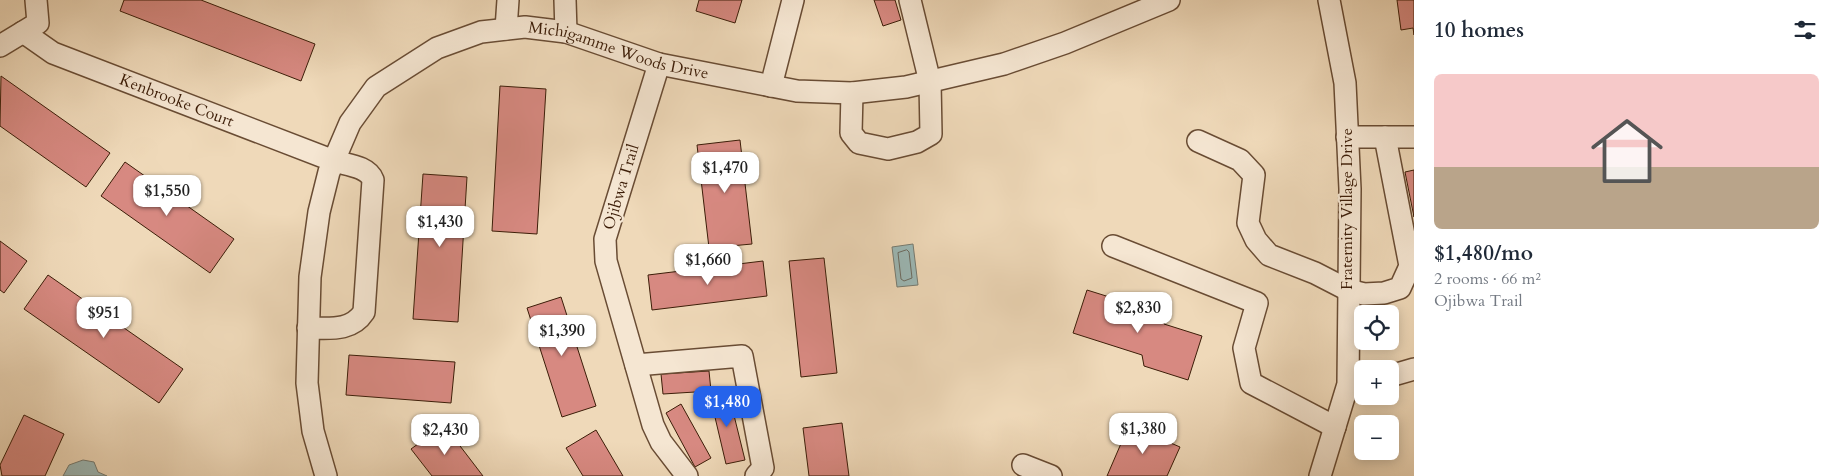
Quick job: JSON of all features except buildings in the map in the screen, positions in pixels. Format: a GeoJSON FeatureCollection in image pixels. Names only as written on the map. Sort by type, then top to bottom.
{"type":"FeatureCollection","features":[{"type":"Feature","properties":{"kind":"street"},"geometry":{"type":"LineString","coordinates":[[0,46],[38,23],[36,0]]}},
{"type":"Feature","properties":{"kind":"street"},"geometry":{"type":"LineString","coordinates":[[506,30],[508,0]]}},
{"type":"Feature","properties":{"kind":"street"},"geometry":{"type":"LineString","coordinates":[[565,0],[566,32]]}},
{"type":"Feature","properties":{"kind":"street"},"geometry":{"type":"LineString","coordinates":[[771,86],[793,0]]}},
{"type":"Feature","properties":{"kind":"street"},"geometry":{"type":"LineString","coordinates":[[852,93],[852,133],[859,143],[888,149],[917,142],[931,134],[930,82],[910,0]]}},
{"type":"Feature","properties":{"kind":"street","name":"Michigamme Woods Drive"},"geometry":{"type":"LineString","coordinates":[[326,476],[313,431],[307,383],[310,277],[319,212],[334,161],[350,122],[376,87],[437,48],[481,32],[526,27],[566,32],[658,64],[797,91],[852,93],[930,82],[1004,64],[1065,43],[1169,0]]}},
{"type":"Feature","properties":{"kind":"street","name":"Fraternity Village Drive"},"geometry":{"type":"LineString","coordinates":[[1329,0],[1345,83],[1350,189],[1348,290],[1354,370]]}},
{"type":"Feature","properties":{"kind":"street","name":"Kenbrooke Court"},"geometry":{"type":"LineString","coordinates":[[23,32],[53,53],[334,161],[366,171],[373,180],[364,312],[359,320],[341,328],[308,328]]}},
{"type":"Feature","properties":{"kind":"street","name":"Ojibwa Trail"},"geometry":{"type":"LineString","coordinates":[[658,64],[605,238],[606,260],[657,434],[687,476]]}},
{"type":"Feature","properties":{"kind":"street"},"geometry":{"type":"LineString","coordinates":[[1347,137],[1414,138]]}},
{"type":"Feature","properties":{"kind":"street"},"geometry":{"type":"LineString","coordinates":[[1198,141],[1240,160],[1254,175],[1248,223],[1256,240],[1269,255],[1315,273],[1348,290],[1364,294],[1384,293],[1400,288],[1410,266],[1385,137]]}},
{"type":"Feature","properties":{"kind":"street"},"geometry":{"type":"LineString","coordinates":[[1113,246],[1257,303],[1244,348],[1251,383],[1335,427]]}},
{"type":"Feature","properties":{"kind":"street"},"geometry":{"type":"LineString","coordinates":[[636,365],[742,356],[763,468],[756,476]]}},
{"type":"Feature","properties":{"kind":"street"},"geometry":{"type":"LineString","coordinates":[[1399,373],[1414,368]]}},
{"type":"Feature","properties":{"kind":"street","name":"Fraternity Village Drive"},"geometry":{"type":"LineString","coordinates":[[1320,476],[1335,427],[1354,385]]}},
{"type":"Feature","properties":{"kind":"street"},"geometry":{"type":"LineString","coordinates":[[1023,465],[1051,476]]}},
{"type":"Feature","properties":{"kind":"water"},"geometry":{"type":"Polygon","coordinates":[[[913,244],[918,285],[897,287],[892,247],[913,244]]]}},
{"type":"Feature","properties":{"kind":"water"},"geometry":{"type":"Polygon","coordinates":[[[83,460],[94,462],[98,472],[107,476],[63,476],[69,465],[83,460]]]}}]}
